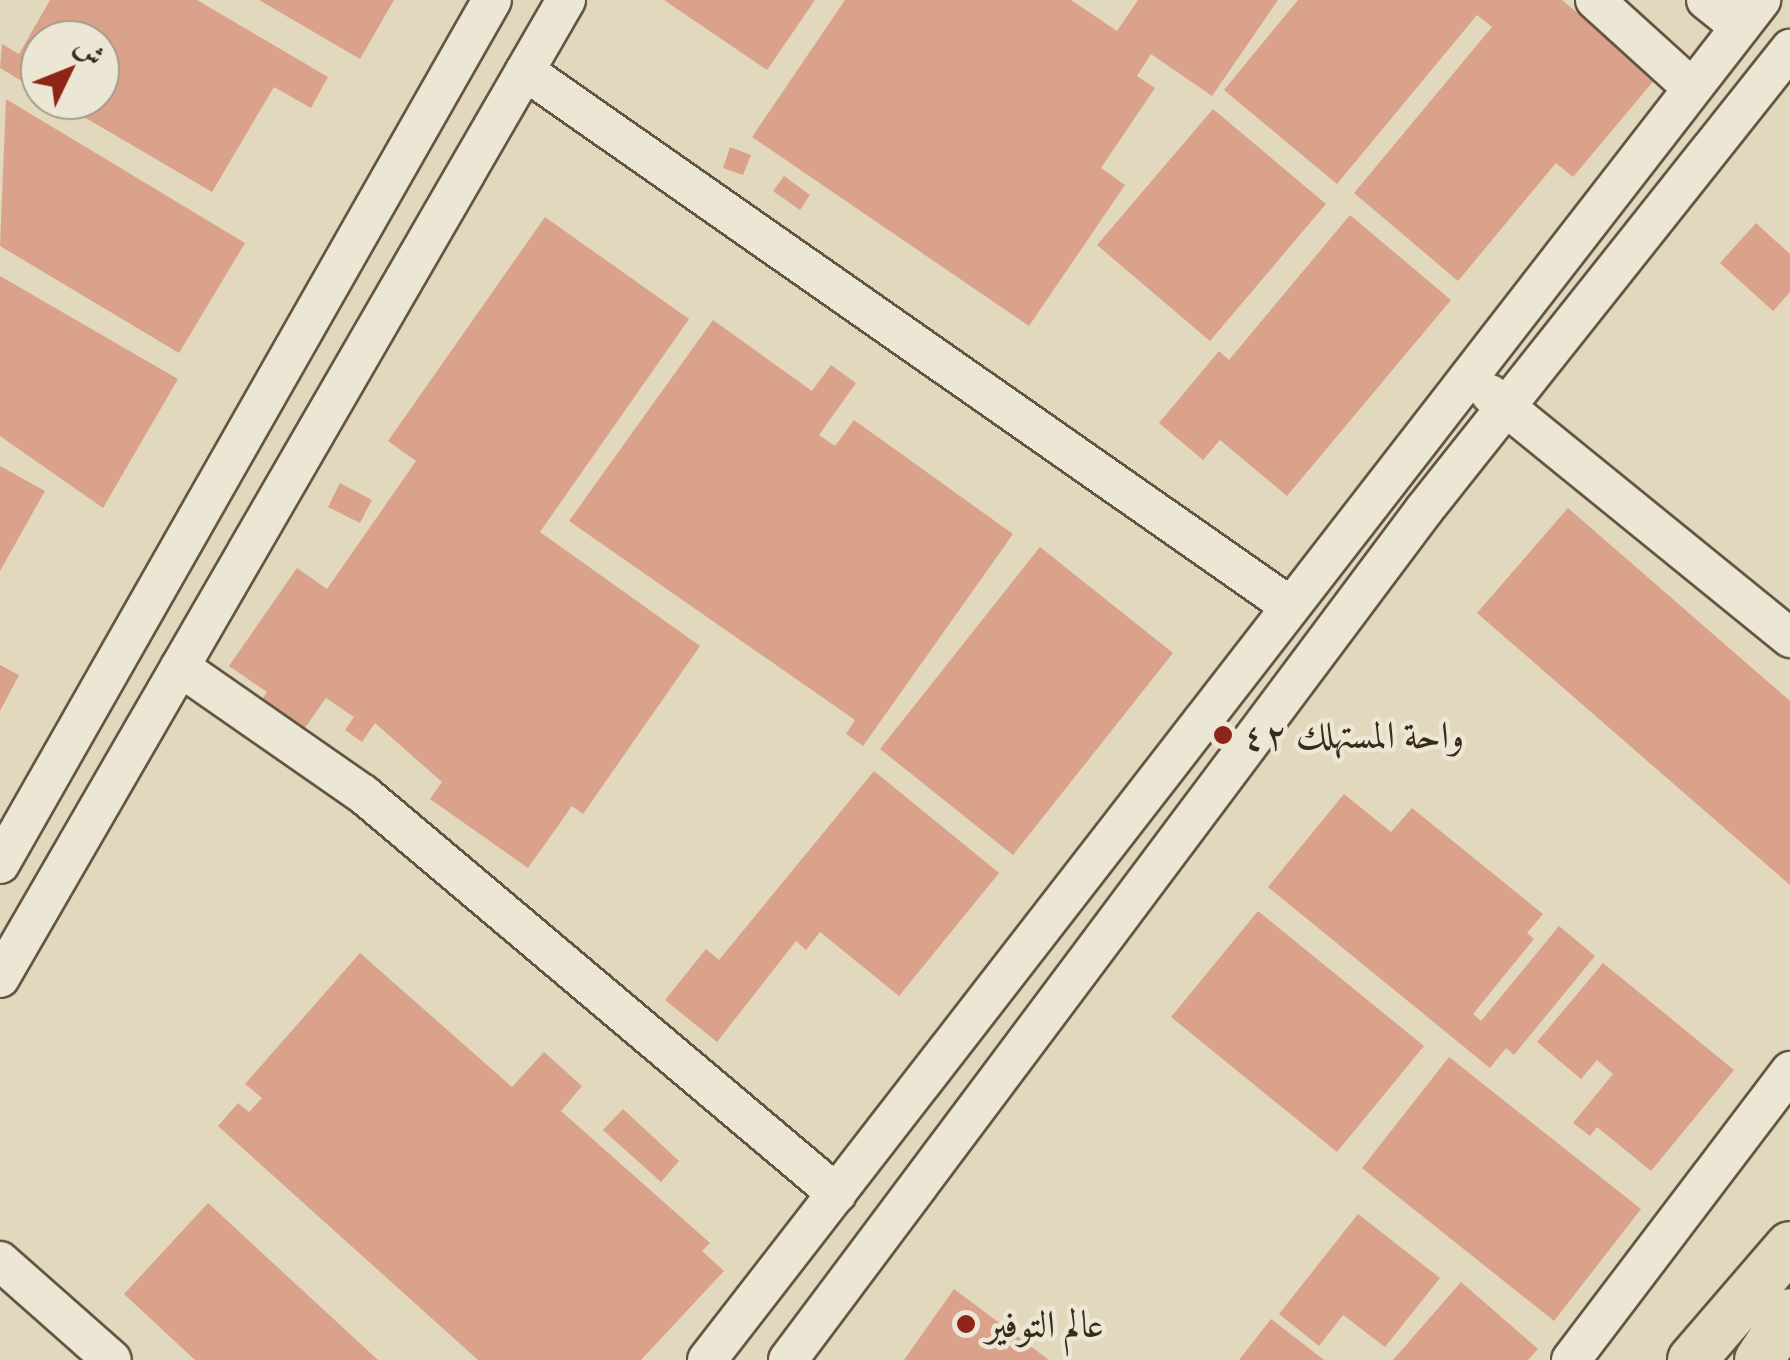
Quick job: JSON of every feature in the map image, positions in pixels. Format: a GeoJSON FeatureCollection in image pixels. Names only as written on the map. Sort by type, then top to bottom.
{"type":"FeatureCollection","features":[{"type":"Feature","properties":{"kind":"main road"},"geometry":{"type":"LineString","coordinates":[[1692,1360],[1790,1246]]}},
{"type":"Feature","properties":{"kind":"main road"},"geometry":{"type":"LineString","coordinates":[[1759,1360],[1790,1313]]}},
{"type":"Feature","properties":{"kind":"street"},"geometry":{"type":"LineString","coordinates":[[0,864],[492,0]]}},
{"type":"Feature","properties":{"kind":"street"},"geometry":{"type":"LineString","coordinates":[[0,978],[566,0]]}},
{"type":"Feature","properties":{"kind":"street"},"geometry":{"type":"LineString","coordinates":[[1595,0],[1692,88]]}},
{"type":"Feature","properties":{"kind":"street"},"geometry":{"type":"LineString","coordinates":[[708,1360],[1460,381],[1750,14],[1706,0]]}},
{"type":"Feature","properties":{"kind":"street"},"geometry":{"type":"LineString","coordinates":[[788,1360],[1510,402],[1790,49]]}},
{"type":"Feature","properties":{"kind":"street"},"geometry":{"type":"LineString","coordinates":[[525,70],[1288,604]]}},
{"type":"Feature","properties":{"kind":"street"},"geometry":{"type":"LineString","coordinates":[[1506,323],[1510,402]]}},
{"type":"Feature","properties":{"kind":"street"},"geometry":{"type":"LineString","coordinates":[[1460,381],[1510,402],[1790,638]]}},
{"type":"Feature","properties":{"kind":"street"},"geometry":{"type":"LineString","coordinates":[[180,667],[363,794],[837,1194]]}},
{"type":"Feature","properties":{"kind":"street"},"geometry":{"type":"LineString","coordinates":[[1571,1360],[1790,1071]]}},
{"type":"Feature","properties":{"kind":"street"},"geometry":{"type":"LineString","coordinates":[[0,1261],[112,1360]]}},
{"type":"Feature","properties":{"kind":"building"},"geometry":{"type":"Polygon","coordinates":[[[50,0],[197,0],[328,77],[311,108],[274,87],[212,192],[89,120],[120,120],[120,20],[39,20],[50,0]]]}},
{"type":"Feature","properties":{"kind":"building"},"geometry":{"type":"Polygon","coordinates":[[[259,0],[394,0],[360,59],[259,0]]]}},
{"type":"Feature","properties":{"kind":"building"},"geometry":{"type":"Polygon","coordinates":[[[664,0],[815,0],[767,70],[664,0]]]}},
{"type":"Feature","properties":{"kind":"building"},"geometry":{"type":"Polygon","coordinates":[[[845,0],[1071,0],[1117,31],[1138,0],[1278,0],[1212,96],[1151,54],[1137,76],[1155,88],[1101,168],[1125,185],[1029,326],[752,137],[845,0]]]}},
{"type":"Feature","properties":{"kind":"building"},"geometry":{"type":"Polygon","coordinates":[[[1298,0],[1562,0],[1656,78],[1573,177],[1556,163],[1458,281],[1354,193],[1492,27],[1477,15],[1337,184],[1224,90],[1298,0]]]}},
{"type":"Feature","properties":{"kind":"building"},"geometry":{"type":"Polygon","coordinates":[[[2,44],[19,54],[20,80],[0,68],[2,44]]]}},
{"type":"Feature","properties":{"kind":"building"},"geometry":{"type":"Polygon","coordinates":[[[6,99],[20,107],[20,120],[41,120],[245,243],[179,353],[0,246],[6,99]]]}},
{"type":"Feature","properties":{"kind":"building"},"geometry":{"type":"Polygon","coordinates":[[[1213,109],[1326,204],[1210,341],[1097,245],[1213,109]]]}},
{"type":"Feature","properties":{"kind":"building"},"geometry":{"type":"Polygon","coordinates":[[[730,147],[751,155],[743,175],[723,168],[730,147]]]}},
{"type":"Feature","properties":{"kind":"building"},"geometry":{"type":"Polygon","coordinates":[[[784,176],[810,195],[800,210],[773,191],[784,176]]]}},
{"type":"Feature","properties":{"kind":"building"},"geometry":{"type":"Polygon","coordinates":[[[1350,215],[1451,300],[1287,496],[1220,440],[1203,460],[1159,423],[1219,351],[1229,360],[1350,215]]]}},
{"type":"Feature","properties":{"kind":"building"},"geometry":{"type":"Polygon","coordinates":[[[545,217],[689,319],[540,532],[700,646],[583,814],[572,806],[528,868],[430,799],[442,782],[375,723],[362,742],[345,730],[354,717],[326,698],[302,732],[260,702],[267,692],[229,666],[297,568],[327,589],[416,461],[388,441],[545,217]]]}},
{"type":"Feature","properties":{"kind":"building"},"geometry":{"type":"Polygon","coordinates":[[[1756,223],[1790,254],[1790,292],[1773,311],[1720,263],[1756,223]]]}},
{"type":"Feature","properties":{"kind":"building"},"geometry":{"type":"Polygon","coordinates":[[[0,276],[178,379],[103,508],[0,436],[0,276]]]}},
{"type":"Feature","properties":{"kind":"building"},"geometry":{"type":"Polygon","coordinates":[[[713,320],[812,391],[831,365],[856,383],[819,435],[835,446],[854,420],[1013,534],[863,746],[846,734],[855,720],[569,521],[713,320]]]}},
{"type":"Feature","properties":{"kind":"building"},"geometry":{"type":"Polygon","coordinates":[[[0,466],[45,491],[0,571],[0,466]]]}},
{"type":"Feature","properties":{"kind":"building"},"geometry":{"type":"Polygon","coordinates":[[[340,483],[372,500],[360,523],[328,507],[340,483]]]}},
{"type":"Feature","properties":{"kind":"building"},"geometry":{"type":"Polygon","coordinates":[[[1568,508],[1790,701],[1790,885],[1477,613],[1568,508]]]}},
{"type":"Feature","properties":{"kind":"building"},"geometry":{"type":"Polygon","coordinates":[[[1040,547],[1173,653],[1013,855],[880,749],[1040,547]]]}},
{"type":"Feature","properties":{"kind":"building"},"geometry":{"type":"Polygon","coordinates":[[[0,665],[19,675],[0,711],[0,665]]]}},
{"type":"Feature","properties":{"kind":"building"},"geometry":{"type":"Polygon","coordinates":[[[874,771],[999,873],[899,996],[820,932],[806,950],[796,941],[717,1042],[665,1000],[706,949],[719,960],[874,771]]]}},
{"type":"Feature","properties":{"kind":"building"},"geometry":{"type":"Polygon","coordinates":[[[1344,794],[1391,832],[1412,808],[1543,914],[1527,933],[1534,939],[1473,1014],[1481,1021],[1559,926],[1595,956],[1514,1055],[1506,1048],[1490,1068],[1268,887],[1344,794]]]}},
{"type":"Feature","properties":{"kind":"building"},"geometry":{"type":"Polygon","coordinates":[[[1258,911],[1424,1046],[1337,1152],[1171,1017],[1258,911]]]}},
{"type":"Feature","properties":{"kind":"building"},"geometry":{"type":"Polygon","coordinates":[[[360,953],[512,1087],[544,1052],[582,1086],[561,1111],[710,1243],[702,1251],[724,1271],[641,1360],[478,1360],[218,1126],[238,1103],[249,1112],[262,1098],[245,1084],[360,953]]]}},
{"type":"Feature","properties":{"kind":"building"},"geometry":{"type":"Polygon","coordinates":[[[1603,963],[1734,1070],[1651,1171],[1597,1127],[1590,1136],[1573,1123],[1613,1074],[1597,1060],[1581,1079],[1537,1042],[1603,963]]]}},
{"type":"Feature","properties":{"kind":"building"},"geometry":{"type":"Polygon","coordinates":[[[1449,1057],[1641,1209],[1554,1321],[1362,1168],[1449,1057]]]}},
{"type":"Feature","properties":{"kind":"building"},"geometry":{"type":"Polygon","coordinates":[[[623,1109],[679,1161],[661,1182],[603,1130],[623,1109]]]}},
{"type":"Feature","properties":{"kind":"building"},"geometry":{"type":"Polygon","coordinates":[[[208,1203],[378,1360],[195,1360],[124,1294],[208,1203]]]}},
{"type":"Feature","properties":{"kind":"building"},"geometry":{"type":"Polygon","coordinates":[[[1358,1214],[1440,1278],[1385,1347],[1343,1315],[1319,1346],[1279,1314],[1358,1214]]]}},
{"type":"Feature","properties":{"kind":"building"},"geometry":{"type":"Polygon","coordinates":[[[1461,1282],[1538,1349],[1528,1360],[1393,1360],[1461,1282]]]}},
{"type":"Feature","properties":{"kind":"building","name":"عالم التوفير"},"geometry":{"type":"Polygon","coordinates":[[[954,1289],[1049,1360],[904,1360],[954,1289]]]}},
{"type":"Feature","properties":{"kind":"building"},"geometry":{"type":"Polygon","coordinates":[[[1271,1319],[1324,1360],[1239,1360],[1271,1319]]]}},
{"type":"Feature","properties":{"kind":"place","name":"واحة المستهلك ٤٢"},"geometry":{"type":"Point","coordinates":[1223,735]}},
{"type":"Feature","properties":{"kind":"place","name":"عالم التوفير"},"geometry":{"type":"Point","coordinates":[966,1324]}}]}
